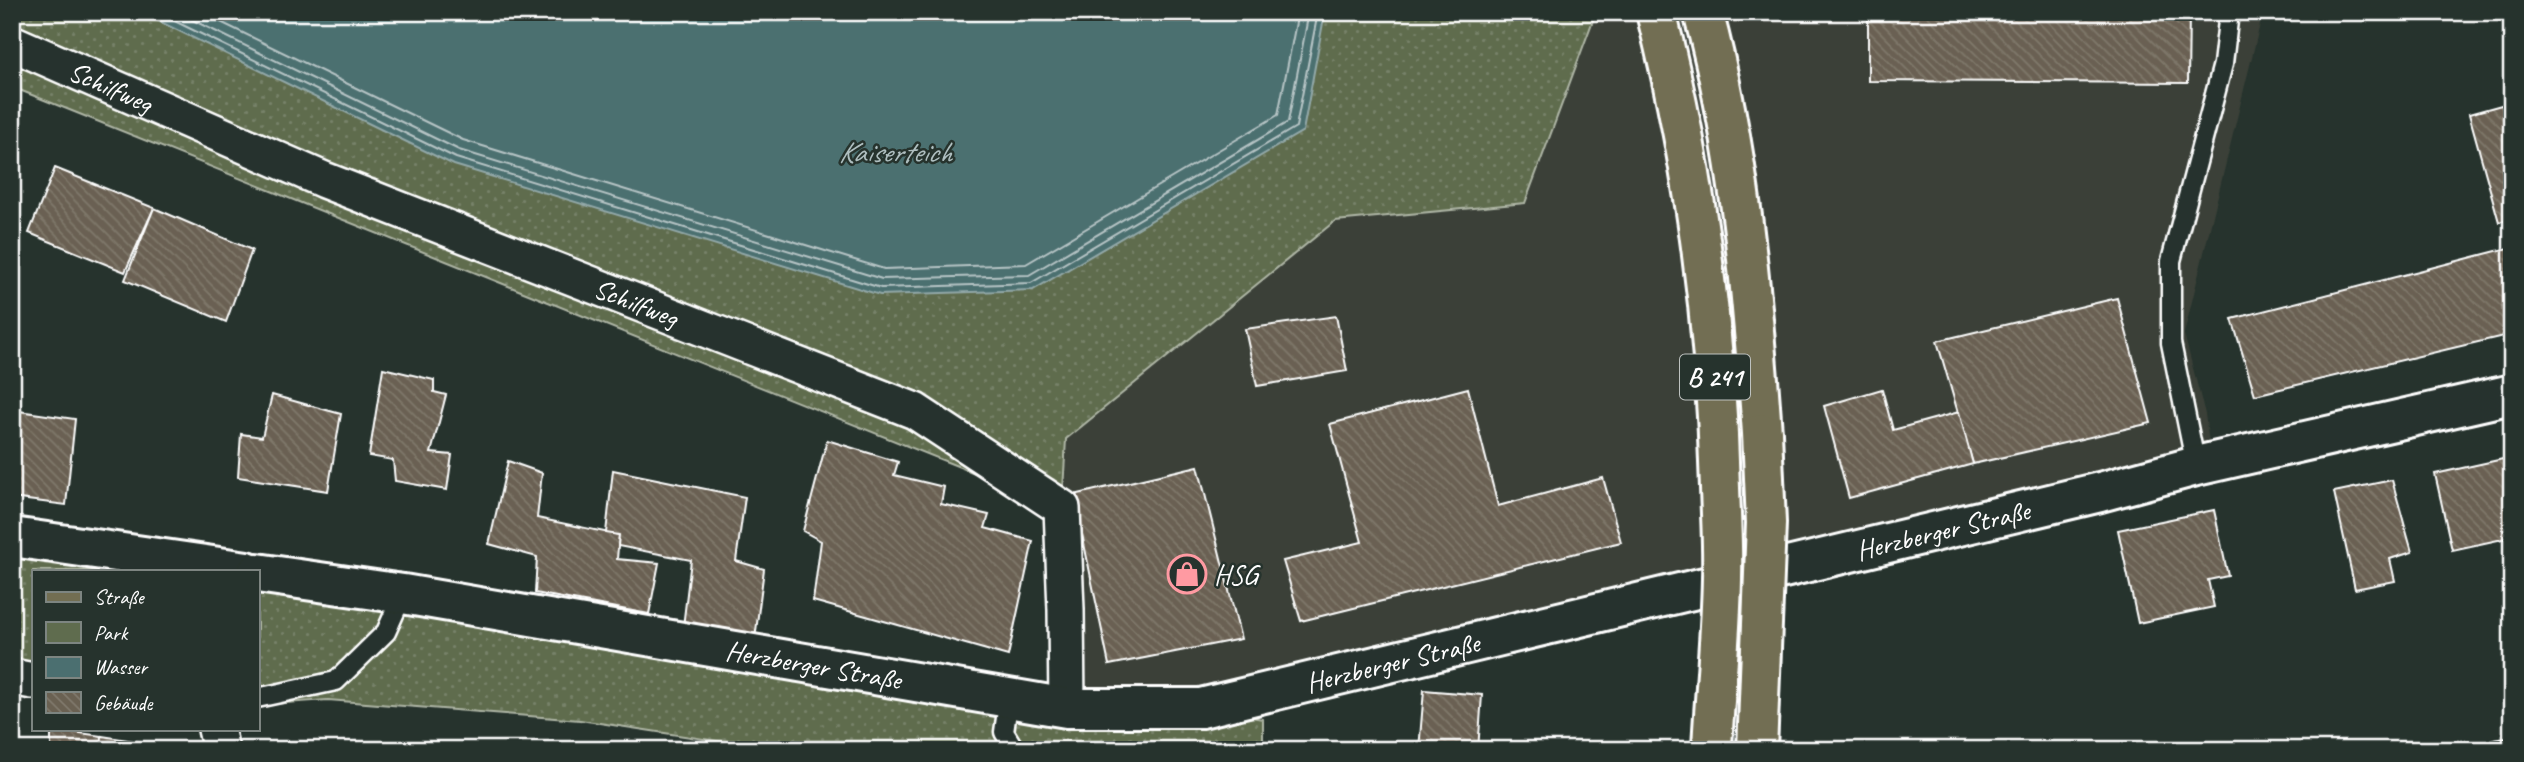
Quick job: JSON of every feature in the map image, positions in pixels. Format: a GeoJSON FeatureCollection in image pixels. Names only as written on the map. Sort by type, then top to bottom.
{"type":"FeatureCollection","features":[{"type":"Feature","properties":{"kind":"main road","name":"B 241"},"geometry":{"type":"LineString","coordinates":[[1656,12],[1687,146],[1711,325],[1718,434],[1722,578],[1712,748]]}},
{"type":"Feature","properties":{"kind":"main road","name":"B 241"},"geometry":{"type":"LineString","coordinates":[[1703,12],[1732,152],[1749,270],[1757,367],[1766,523],[1757,750]]}},
{"type":"Feature","properties":{"kind":"street","name":"Schilfweg"},"geometry":{"type":"LineString","coordinates":[[12,43],[324,180],[915,411],[1062,508],[1067,708]]}},
{"type":"Feature","properties":{"kind":"street","name":"Herzberger Straße"},"geometry":{"type":"LineString","coordinates":[[259,573],[403,594],[1067,708],[1200,708],[2086,495],[2196,466],[2512,394]]}},
{"type":"Feature","properties":{"kind":"street"},"geometry":{"type":"LineString","coordinates":[[12,537],[240,570]]}},
{"type":"Feature","properties":{"kind":"street"},"geometry":{"type":"LineString","coordinates":[[12,677],[32,681]]}},
{"type":"Feature","properties":{"kind":"street"},"geometry":{"type":"LineString","coordinates":[[216,730],[221,750]]}},
{"type":"Feature","properties":{"kind":"lane"},"geometry":{"type":"LineString","coordinates":[[2196,466],[2171,343],[2172,261],[2222,64],[2229,12]]}},
{"type":"Feature","properties":{"kind":"lane"},"geometry":{"type":"LineString","coordinates":[[259,698],[336,681],[386,632],[403,594]]}},
{"type":"Feature","properties":{"kind":"lane"},"geometry":{"type":"LineString","coordinates":[[1009,697],[1004,732],[1015,750]]}},
{"type":"Feature","properties":{"kind":"lane"},"geometry":{"type":"LineString","coordinates":[[2497,750],[2512,748]]}},
{"type":"Feature","properties":{"kind":"shaded area"},"geometry":{"type":"Polygon","coordinates":[[[1596,12],[2263,12],[2184,334],[2205,414],[2212,464],[1313,681],[1067,708],[1062,508],[1066,439],[1335,221],[1525,202],[1596,12]]]}},
{"type":"Feature","properties":{"kind":"green space"},"geometry":{"type":"Polygon","coordinates":[[[12,12],[1596,12],[1525,203],[1335,221],[1066,439],[1062,508],[12,87],[12,12]]]}},
{"type":"Feature","properties":{"kind":"green space"},"geometry":{"type":"Polygon","coordinates":[[[12,537],[240,570],[32,570],[32,681],[12,677],[12,537]]]}},
{"type":"Feature","properties":{"kind":"green space"},"geometry":{"type":"Polygon","coordinates":[[[259,573],[1201,708],[1263,719],[1263,750],[775,750],[580,720],[328,700],[259,705],[259,573]]]}},
{"type":"Feature","properties":{"kind":"water","name":"Kaiserteich"},"geometry":{"type":"Polygon","coordinates":[[[140,12],[1325,12],[1303,131],[1033,290],[880,295],[454,165],[140,12]]]}},
{"type":"Feature","properties":{"kind":"building"},"geometry":{"type":"Polygon","coordinates":[[[1868,12],[2189,12],[2188,83],[1868,81],[1868,12]]]}},
{"type":"Feature","properties":{"kind":"building"},"geometry":{"type":"Polygon","coordinates":[[[2512,102],[2512,218],[2499,222],[2469,114],[2512,102]]]}},
{"type":"Feature","properties":{"kind":"building"},"geometry":{"type":"Polygon","coordinates":[[[55,168],[154,208],[125,272],[29,233],[55,168]]]}},
{"type":"Feature","properties":{"kind":"building"},"geometry":{"type":"Polygon","coordinates":[[[154,208],[252,250],[226,322],[125,280],[154,208]]]}},
{"type":"Feature","properties":{"kind":"building"},"geometry":{"type":"Polygon","coordinates":[[[2512,247],[2512,334],[2255,395],[2232,319],[2512,247]]]}},
{"type":"Feature","properties":{"kind":"building"},"geometry":{"type":"Polygon","coordinates":[[[2117,298],[2151,423],[1973,464],[1937,341],[2117,298]]]}},
{"type":"Feature","properties":{"kind":"building"},"geometry":{"type":"Polygon","coordinates":[[[1336,316],[1347,371],[1257,386],[1245,329],[1336,316]]]}},
{"type":"Feature","properties":{"kind":"building"},"geometry":{"type":"Polygon","coordinates":[[[383,368],[434,380],[434,392],[446,395],[431,453],[452,455],[447,490],[395,481],[393,460],[369,456],[383,368]]]}},
{"type":"Feature","properties":{"kind":"building"},"geometry":{"type":"Polygon","coordinates":[[[1468,388],[1498,506],[1603,478],[1621,542],[1301,621],[1283,561],[1362,542],[1330,424],[1468,388]]]}},
{"type":"Feature","properties":{"kind":"building"},"geometry":{"type":"Polygon","coordinates":[[[1882,389],[1893,430],[1959,412],[1973,464],[1849,498],[1824,406],[1882,389]]]}},
{"type":"Feature","properties":{"kind":"building"},"geometry":{"type":"Polygon","coordinates":[[[272,395],[341,414],[328,491],[238,477],[241,434],[262,437],[272,395]]]}},
{"type":"Feature","properties":{"kind":"building"},"geometry":{"type":"Polygon","coordinates":[[[12,410],[75,419],[66,505],[12,498],[12,410]]]}},
{"type":"Feature","properties":{"kind":"building"},"geometry":{"type":"Polygon","coordinates":[[[827,440],[898,462],[894,475],[944,487],[941,504],[989,515],[985,528],[1033,541],[1008,656],[813,601],[821,541],[803,531],[827,440]]]}},
{"type":"Feature","properties":{"kind":"building"},"geometry":{"type":"Polygon","coordinates":[[[2512,457],[2512,537],[2452,550],[2435,474],[2512,457]]]}},
{"type":"Feature","properties":{"kind":"building"},"geometry":{"type":"Polygon","coordinates":[[[508,461],[542,473],[537,518],[619,535],[617,559],[659,563],[649,614],[535,593],[537,557],[489,544],[508,461]]]}},
{"type":"Feature","properties":{"kind":"building"},"geometry":{"type":"Polygon","coordinates":[[[1198,466],[1241,639],[1109,665],[1074,495],[1198,466]]]}},
{"type":"Feature","properties":{"kind":"building"},"geometry":{"type":"Polygon","coordinates":[[[613,470],[745,497],[736,561],[764,569],[755,639],[683,627],[691,560],[618,546],[619,535],[606,533],[613,470]]]}},
{"type":"Feature","properties":{"kind":"building"},"geometry":{"type":"Polygon","coordinates":[[[2392,480],[2412,552],[2390,559],[2395,581],[2355,589],[2334,492],[2392,480]]]}},
{"type":"Feature","properties":{"kind":"building"},"geometry":{"type":"Polygon","coordinates":[[[2214,510],[2228,576],[2208,580],[2214,607],[2138,623],[2118,530],[2214,510]]]}},
{"type":"Feature","properties":{"kind":"building"},"geometry":{"type":"Polygon","coordinates":[[[1424,690],[1482,695],[1478,750],[1419,750],[1424,690]]]}},
{"type":"Feature","properties":{"kind":"building"},"geometry":{"type":"Polygon","coordinates":[[[51,730],[102,736],[101,750],[51,750],[51,730]]]}},
{"type":"Feature","properties":{"kind":"building"},"geometry":{"type":"Polygon","coordinates":[[[102,736],[154,744],[153,750],[101,750],[102,736]]]}},
{"type":"Feature","properties":{"kind":"place","name":"HSG"},"geometry":{"type":"Point","coordinates":[1187,574]}}]}
